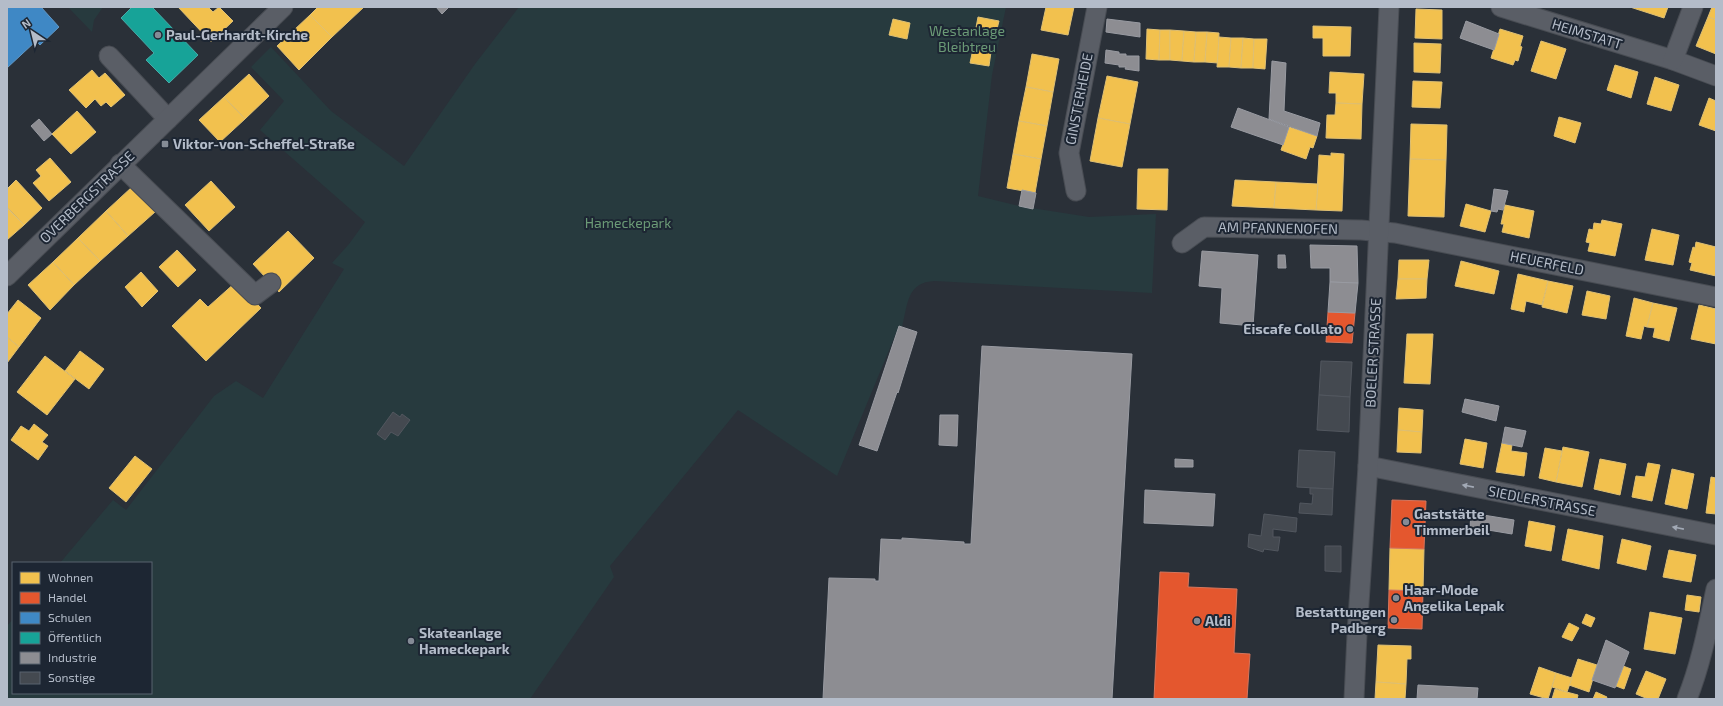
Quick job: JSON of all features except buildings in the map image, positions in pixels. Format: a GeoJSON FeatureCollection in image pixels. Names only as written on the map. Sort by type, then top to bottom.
{"type":"FeatureCollection","features":[{"type":"Feature","properties":{"kind":"street","name":"OVERBERGSTRASSE"},"geometry":{"type":"LineString","coordinates":[[7,276],[282,7]]}},
{"type":"Feature","properties":{"kind":"street","name":"GINSTERHEIDE"},"geometry":{"type":"LineString","coordinates":[[1076,191],[1069,153],[1097,7]]}},
{"type":"Feature","properties":{"kind":"street","name":"BOELER STRASSE"},"geometry":{"type":"LineString","coordinates":[[1354,699],[1368,466],[1389,7]]}},
{"type":"Feature","properties":{"kind":"street","name":"HEIMSTATT"},"geometry":{"type":"LineString","coordinates":[[1502,7],[1672,60],[1716,76]]}},
{"type":"Feature","properties":{"kind":"street"},"geometry":{"type":"LineString","coordinates":[[1672,60],[1693,7]]}},
{"type":"Feature","properties":{"kind":"street"},"geometry":{"type":"LineString","coordinates":[[109,56],[168,119]]}},
{"type":"Feature","properties":{"kind":"street"},"geometry":{"type":"LineString","coordinates":[[120,164],[254,294],[271,283]]}},
{"type":"Feature","properties":{"kind":"street","name":"AM PFANNENOFEN"},"geometry":{"type":"LineString","coordinates":[[1182,243],[1204,227],[1378,231]]}},
{"type":"Feature","properties":{"kind":"street","name":"HEUERFELD"},"geometry":{"type":"LineString","coordinates":[[1378,231],[1716,297]]}},
{"type":"Feature","properties":{"kind":"street","name":"SIEDLERSTRASSE"},"geometry":{"type":"LineString","coordinates":[[1368,466],[1716,535]]}},
{"type":"Feature","properties":{"kind":"street"},"geometry":{"type":"LineString","coordinates":[[1687,699],[1695,680],[1716,589]]}},
{"type":"Feature","properties":{"kind":"green space"},"geometry":{"type":"Polygon","coordinates":[[[68,7],[103,7],[94,20],[92,32],[68,7]]]}},
{"type":"Feature","properties":{"kind":"green space","name":"Hameckepark"},"geometry":{"type":"Polygon","coordinates":[[[519,7],[1006,7],[992,75],[978,196],[1019,206],[1089,217],[1156,214],[1152,293],[935,281],[926,282],[918,286],[913,290],[907,303],[902,327],[899,326],[837,476],[738,410],[610,566],[614,577],[530,699],[7,699],[7,626],[12,620],[12,694],[152,694],[152,562],[61,562],[113,500],[126,510],[214,396],[236,381],[263,398],[344,269],[332,263],[349,244],[365,222],[260,130],[284,101],[251,67],[271,47],[331,111],[404,166],[475,64],[519,7]]]}},
{"type":"Feature","properties":{"kind":"place","name":"Paul-Gerhardt-Kirche"},"geometry":{"type":"Point","coordinates":[158,35]}},
{"type":"Feature","properties":{"kind":"place","name":"Viktor-von-Scheffel-Straße"},"geometry":{"type":"Point","coordinates":[165,144]}},
{"type":"Feature","properties":{"kind":"place","name":"Eiscafe Collato"},"geometry":{"type":"Point","coordinates":[1350,329]}},
{"type":"Feature","properties":{"kind":"place","name":"Gaststätte Timmerbeil"},"geometry":{"type":"Point","coordinates":[1406,522]}},
{"type":"Feature","properties":{"kind":"place","name":"Haar-Mode Angelika Lepak"},"geometry":{"type":"Point","coordinates":[1396,598]}},
{"type":"Feature","properties":{"kind":"place","name":"Bestattungen Padberg"},"geometry":{"type":"Point","coordinates":[1394,620]}},
{"type":"Feature","properties":{"kind":"place","name":"Aldi"},"geometry":{"type":"Point","coordinates":[1197,621]}},
{"type":"Feature","properties":{"kind":"place","name":"Skateanlage Hameckepark"},"geometry":{"type":"Point","coordinates":[411,641]}},
{"type":"Feature","properties":{"kind":"park label","name":"Westanlage Bleibtreu"},"geometry":{"type":"Point","coordinates":[967,40]}}]}
